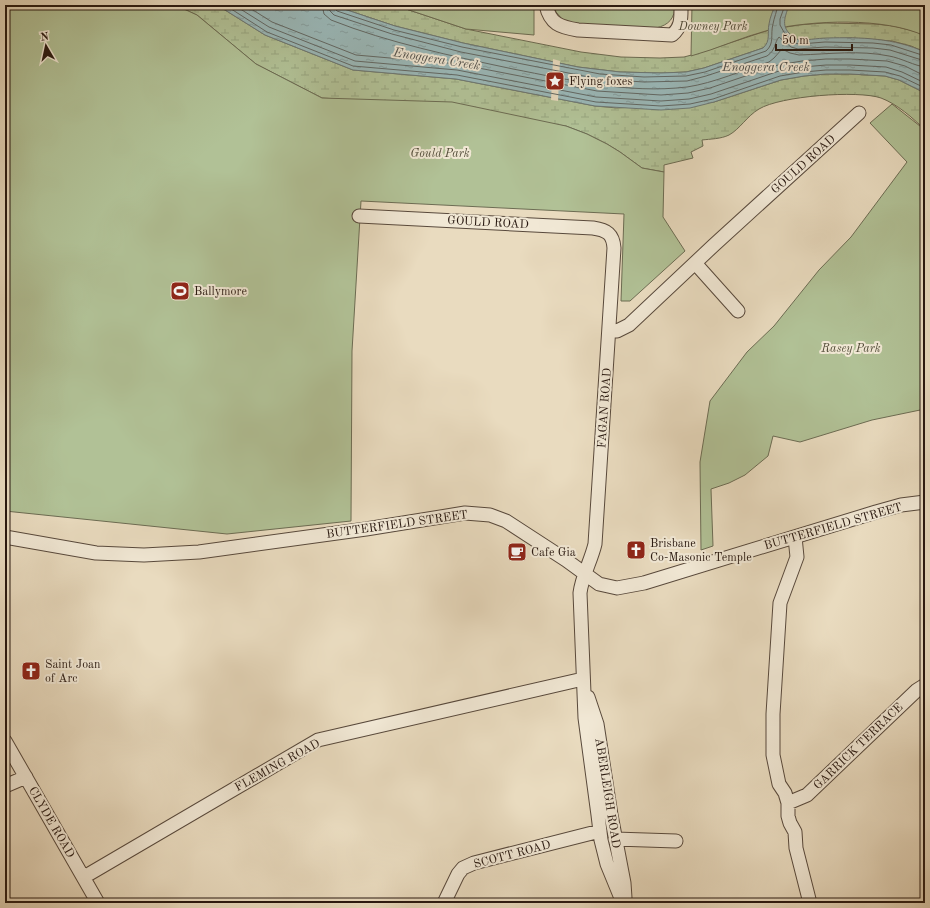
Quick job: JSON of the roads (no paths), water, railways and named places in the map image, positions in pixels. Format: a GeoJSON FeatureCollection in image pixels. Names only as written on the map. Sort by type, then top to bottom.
{"type":"FeatureCollection","features":[{"type":"Feature","properties":{"kind":"street"},"geometry":{"type":"LineString","coordinates":[[546,5],[551,18],[565,28],[672,35],[680,26],[681,5]]}},
{"type":"Feature","properties":{"kind":"street","name":"GOULD ROAD"},"geometry":{"type":"LineString","coordinates":[[609,330],[617,331],[629,325],[859,113]]}},
{"type":"Feature","properties":{"kind":"street","name":"GOULD ROAD"},"geometry":{"type":"LineString","coordinates":[[358,216],[593,228],[606,231],[613,240]]}},
{"type":"Feature","properties":{"kind":"street","name":"FAGAN ROAD"},"geometry":{"type":"LineString","coordinates":[[584,573],[593,553],[595,544],[614,248],[613,240]]}},
{"type":"Feature","properties":{"kind":"street"},"geometry":{"type":"LineString","coordinates":[[695,263],[738,311]]}},
{"type":"Feature","properties":{"kind":"street","name":"BUTTERFIELD STREET"},"geometry":{"type":"LineString","coordinates":[[5,537],[96,553],[160,555],[199,552],[358,530],[455,514],[478,513],[495,516],[506,521],[599,584],[613,588],[622,588],[644,583],[891,508],[925,502]]}},
{"type":"Feature","properties":{"kind":"street"},"geometry":{"type":"LineString","coordinates":[[795,537],[797,557],[780,603],[773,714],[773,755],[780,784],[788,803],[788,816],[795,832],[796,848],[810,903]]}},
{"type":"Feature","properties":{"kind":"street","name":"ABERLEIGH ROAD"},"geometry":{"type":"LineString","coordinates":[[584,573],[580,593],[585,718],[600,831],[607,864],[624,903]]}},
{"type":"Feature","properties":{"kind":"street","name":"ABERLEIGH ROAD"},"geometry":{"type":"LineString","coordinates":[[583,682],[597,724],[615,839],[624,883],[624,903]]}},
{"type":"Feature","properties":{"kind":"street","name":"FLEMING ROAD"},"geometry":{"type":"LineString","coordinates":[[84,877],[318,740],[583,682]]}},
{"type":"Feature","properties":{"kind":"street","name":"GARRICK TERRACE"},"geometry":{"type":"LineString","coordinates":[[788,803],[807,795],[858,745],[917,690],[925,685]]}},
{"type":"Feature","properties":{"kind":"street","name":"CLYDE ROAD"},"geometry":{"type":"LineString","coordinates":[[5,742],[98,903]]}},
{"type":"Feature","properties":{"kind":"street"},"geometry":{"type":"LineString","coordinates":[[5,786],[26,777]]}},
{"type":"Feature","properties":{"kind":"street","name":"SCOTT ROAD"},"geometry":{"type":"LineString","coordinates":[[444,903],[458,874],[463,868],[474,863],[600,831]]}},
{"type":"Feature","properties":{"kind":"street"},"geometry":{"type":"LineString","coordinates":[[615,839],[676,841]]}},
{"type":"Feature","properties":{"kind":"water","name":"Enoggera Creek"},"geometry":{"type":"Polygon","coordinates":[[[217,5],[332,5],[395,26],[463,43],[578,67],[620,72],[661,73],[686,72],[704,68],[763,48],[768,40],[769,21],[775,5],[789,5],[785,19],[785,27],[787,31],[796,39],[877,39],[913,47],[925,52],[925,93],[899,80],[885,76],[826,74],[781,80],[714,102],[690,108],[661,110],[595,106],[456,79],[353,70],[265,35],[217,5]]]}},
{"type":"Feature","properties":{"kind":"place","name":"Flying foxes"},"geometry":{"type":"Point","coordinates":[555,81]}},
{"type":"Feature","properties":{"kind":"place","name":"Ballymore"},"geometry":{"type":"Point","coordinates":[180,291]}},
{"type":"Feature","properties":{"kind":"place","name":"Brisbane Co-Masonic Temple"},"geometry":{"type":"Point","coordinates":[636,550]}},
{"type":"Feature","properties":{"kind":"place","name":"Cafe Gia"},"geometry":{"type":"Point","coordinates":[517,552]}},
{"type":"Feature","properties":{"kind":"place","name":"Saint Joan of Arc"},"geometry":{"type":"Point","coordinates":[31,671]}},
{"type":"Feature","properties":{"kind":"park label","name":"Downey Park"},"geometry":{"type":"Point","coordinates":[713,26]}},
{"type":"Feature","properties":{"kind":"park label","name":"Gould Park"},"geometry":{"type":"Point","coordinates":[440,153]}},
{"type":"Feature","properties":{"kind":"park label","name":"Rasey Park"},"geometry":{"type":"Point","coordinates":[851,348]}}]}
